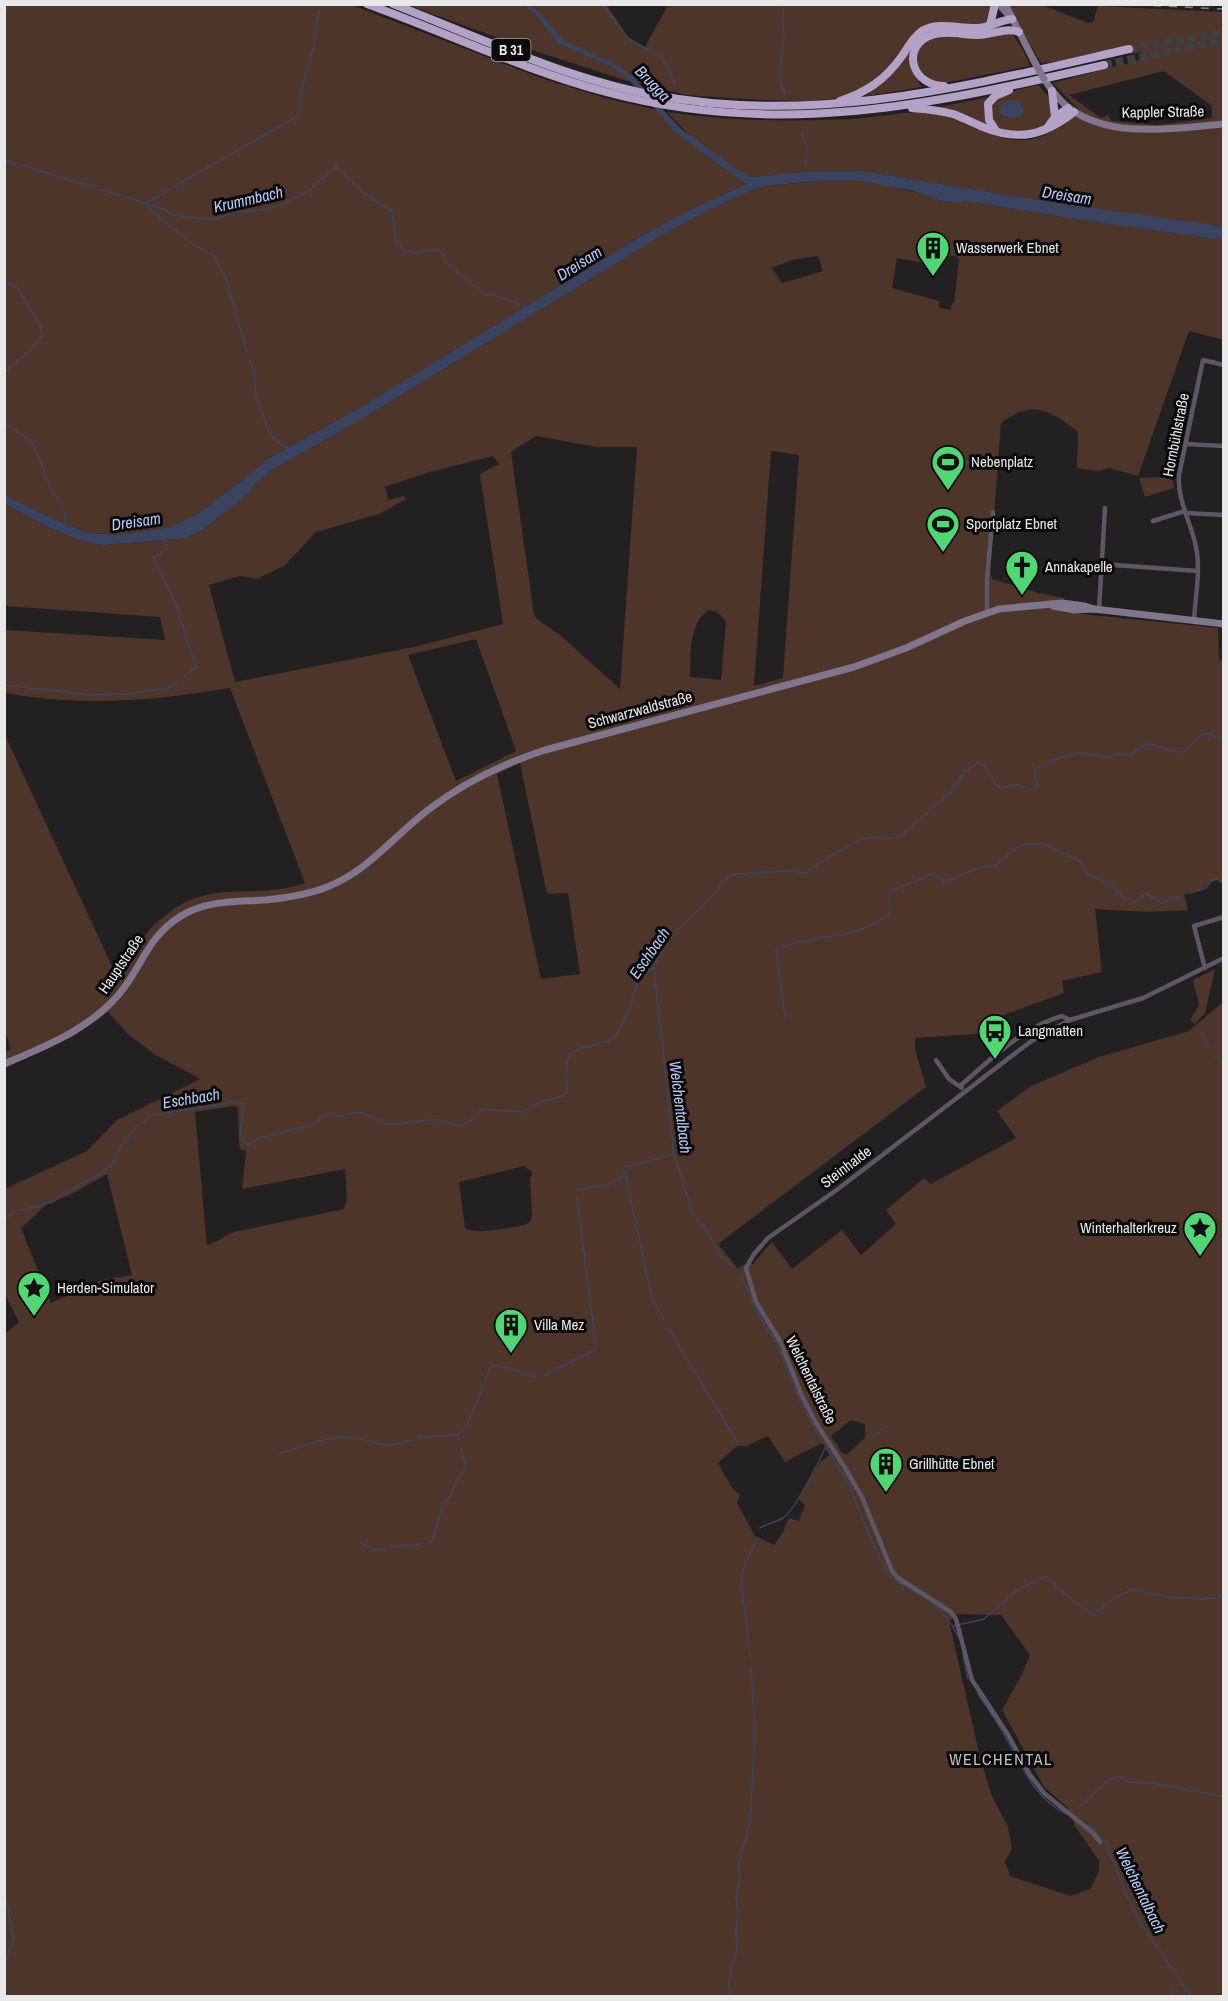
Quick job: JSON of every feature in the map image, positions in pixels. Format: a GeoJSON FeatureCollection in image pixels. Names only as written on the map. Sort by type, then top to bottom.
{"type":"FeatureCollection","features":[{"type":"Feature","properties":{"kind":"highway","name":"B 31"},"geometry":{"type":"LineString","coordinates":[[367,4],[562,79],[640,101],[672,107],[743,114],[845,113],[896,107],[1029,82],[1104,65]]}},
{"type":"Feature","properties":{"kind":"highway","name":"B 31"},"geometry":{"type":"LineString","coordinates":[[393,4],[565,71],[631,90],[746,106],[823,105],[893,99],[966,86],[1129,49]]}},
{"type":"Feature","properties":{"kind":"highway"},"geometry":{"type":"LineString","coordinates":[[993,28],[997,4]]}},
{"type":"Feature","properties":{"kind":"highway"},"geometry":{"type":"LineString","coordinates":[[966,86],[941,86],[925,82],[915,69],[914,59],[917,48],[927,37],[938,33],[978,35],[993,28],[1001,20],[1012,19]]}},
{"type":"Feature","properties":{"kind":"highway"},"geometry":{"type":"LineString","coordinates":[[823,105],[856,96],[884,79],[914,38],[927,29],[938,26],[993,28],[1019,32]]}},
{"type":"Feature","properties":{"kind":"highway","name":"B 31"},"geometry":{"type":"LineString","coordinates":[[997,132],[988,120],[987,109],[990,102],[998,94],[1029,82]]}},
{"type":"Feature","properties":{"kind":"highway"},"geometry":{"type":"LineString","coordinates":[[1052,91],[1055,117]]}},
{"type":"Feature","properties":{"kind":"highway"},"geometry":{"type":"LineString","coordinates":[[896,107],[943,111],[997,132],[1025,135],[1058,125],[1071,110]]}},
{"type":"Feature","properties":{"kind":"highway"},"geometry":{"type":"LineString","coordinates":[[1046,129],[1055,117],[1071,110]]}},
{"type":"Feature","properties":{"kind":"main road","name":"Kappler Straße"},"geometry":{"type":"LineString","coordinates":[[997,4],[1012,19]]}},
{"type":"Feature","properties":{"kind":"main road","name":"Kappler Straße"},"geometry":{"type":"LineString","coordinates":[[1005,4],[1052,91],[1071,110],[1103,124],[1130,128],[1224,124]]}},
{"type":"Feature","properties":{"kind":"main road","name":"Schwarzwaldstraße"},"geometry":{"type":"LineString","coordinates":[[265,900],[306,894],[345,878],[366,866],[411,824],[448,795],[508,763],[555,747],[854,667],[906,648],[987,612],[1008,607],[1062,603],[1096,610],[1224,624]]}},
{"type":"Feature","properties":{"kind":"main road","name":"Hauptstraße"},"geometry":{"type":"LineString","coordinates":[[4,1064],[58,1040],[104,1010],[129,980],[154,938],[182,915],[210,904],[265,900]]}},
{"type":"Feature","properties":{"kind":"street","name":"Hornbühlstraße"},"geometry":{"type":"LineString","coordinates":[[1194,621],[1197,549],[1178,486],[1203,360],[1224,365]]}},
{"type":"Feature","properties":{"kind":"street"},"geometry":{"type":"LineString","coordinates":[[1186,444],[1224,446]]}},
{"type":"Feature","properties":{"kind":"street"},"geometry":{"type":"LineString","coordinates":[[1096,610],[1105,508]]}},
{"type":"Feature","properties":{"kind":"street"},"geometry":{"type":"LineString","coordinates":[[987,612],[987,580],[993,512]]}},
{"type":"Feature","properties":{"kind":"street"},"geometry":{"type":"LineString","coordinates":[[1154,521],[1185,512],[1224,515]]}},
{"type":"Feature","properties":{"kind":"street"},"geometry":{"type":"LineString","coordinates":[[1101,564],[1197,571]]}},
{"type":"Feature","properties":{"kind":"street"},"geometry":{"type":"LineString","coordinates":[[1205,969],[1194,926],[1224,917]]}},
{"type":"Feature","properties":{"kind":"street","name":"Steinhalde"},"geometry":{"type":"LineString","coordinates":[[746,1268],[754,1254],[768,1238],[838,1189],[904,1137],[967,1092],[1011,1055],[1048,1031],[1070,1020],[1143,998],[1224,958]]}},
{"type":"Feature","properties":{"kind":"street","name":"Steinhalde"},"geometry":{"type":"LineString","coordinates":[[960,1086],[1017,1039],[1048,1020],[1062,1016],[1070,1020]]}},
{"type":"Feature","properties":{"kind":"street"},"geometry":{"type":"LineString","coordinates":[[936,1060],[949,1078],[967,1092]]}},
{"type":"Feature","properties":{"kind":"street","name":"Welchentalstraße"},"geometry":{"type":"LineString","coordinates":[[746,1268],[756,1302],[780,1341],[802,1396],[816,1423],[862,1497],[892,1570],[898,1578],[951,1612],[957,1621],[972,1680],[1002,1723],[1030,1775],[1057,1806],[1079,1821],[1100,1842]]}},
{"type":"Feature","properties":{"kind":"shaded area"},"geometry":{"type":"Polygon","coordinates":[[[992,4],[986,23],[981,26],[937,24],[871,85],[840,98],[805,101],[687,95],[624,80],[520,46],[408,5],[607,5],[628,37],[645,47],[668,5],[992,4]]]}},
{"type":"Feature","properties":{"kind":"shaded area"},"geometry":{"type":"Polygon","coordinates":[[[4,5],[352,5],[541,78],[605,98],[657,110],[677,133],[746,184],[643,235],[354,411],[266,460],[196,515],[171,528],[121,535],[88,533],[5,495],[4,5]]]}},
{"type":"Feature","properties":{"kind":"shaded area"},"geometry":{"type":"Polygon","coordinates":[[[1007,5],[1042,5],[1088,23],[1093,22],[1098,6],[1223,12],[1223,227],[863,171],[804,172],[752,177],[744,174],[692,138],[667,112],[736,119],[781,120],[850,119],[905,113],[936,113],[998,136],[1024,140],[1047,134],[1080,111],[1053,83],[1143,59],[1141,52],[1130,54],[1128,45],[1071,60],[1041,63],[1007,5]],[[1164,71],[1069,95],[1101,118],[1108,115],[1112,121],[1158,125],[1212,118],[1212,106],[1164,71]]]}},
{"type":"Feature","properties":{"kind":"shaded area"},"geometry":{"type":"Polygon","coordinates":[[[1005,22],[987,31],[936,30],[927,33],[919,38],[910,58],[916,78],[922,87],[866,96],[892,74],[914,42],[925,32],[939,28],[982,30],[1005,22]]]}},
{"type":"Feature","properties":{"kind":"shaded area"},"geometry":{"type":"Polygon","coordinates":[[[1012,33],[1030,66],[944,83],[926,76],[918,62],[917,55],[920,48],[936,37],[1012,33]]]}},
{"type":"Feature","properties":{"kind":"shaded area"},"geometry":{"type":"Polygon","coordinates":[[[1039,85],[1051,104],[1049,118],[1045,125],[1038,129],[1021,132],[997,127],[990,109],[996,99],[1010,92],[1039,85]]]}},
{"type":"Feature","properties":{"kind":"shaded area"},"geometry":{"type":"Polygon","coordinates":[[[989,97],[985,125],[939,107],[989,97]]]}},
{"type":"Feature","properties":{"kind":"shaded area"},"geometry":{"type":"Polygon","coordinates":[[[829,180],[860,181],[922,194],[945,202],[966,201],[1223,240],[1223,340],[1189,331],[1138,476],[1109,468],[1098,471],[1077,468],[1078,432],[1050,413],[1041,410],[1022,411],[1001,423],[990,570],[992,579],[1064,598],[1062,612],[1218,628],[1219,657],[1224,666],[1223,884],[1216,879],[1199,890],[1184,894],[1188,910],[1147,912],[1095,909],[1102,972],[1062,981],[1064,993],[987,1021],[989,1033],[915,1038],[915,1049],[926,1087],[718,1244],[738,1269],[745,1264],[753,1264],[772,1242],[792,1269],[842,1230],[861,1255],[896,1224],[886,1210],[924,1178],[931,1184],[1016,1138],[997,1111],[1031,1086],[1099,1057],[1189,1031],[1223,1002],[1223,1996],[5,1996],[4,1335],[19,1322],[5,1295],[5,1189],[87,1151],[117,1120],[200,1079],[154,1054],[128,1034],[108,1012],[74,1036],[5,1068],[5,1052],[11,1049],[4,1028],[4,733],[117,977],[139,943],[158,922],[179,906],[197,897],[215,893],[286,888],[305,883],[230,688],[118,701],[63,700],[5,693],[5,630],[165,640],[160,617],[5,606],[5,504],[53,529],[91,543],[104,545],[186,538],[203,530],[248,494],[257,482],[272,470],[362,419],[661,236],[710,209],[760,187],[829,180]],[[947,255],[940,266],[897,258],[892,288],[939,301],[939,308],[951,310],[952,303],[954,303],[959,259],[947,255]],[[818,256],[792,260],[772,268],[782,283],[823,271],[818,256]],[[536,436],[511,452],[534,615],[620,689],[637,447],[596,447],[536,436]],[[771,451],[754,686],[783,678],[799,455],[771,451]],[[493,456],[430,472],[385,487],[388,500],[403,496],[406,499],[379,514],[316,532],[285,565],[257,579],[240,576],[209,585],[235,682],[414,647],[503,624],[480,474],[499,464],[493,456]],[[709,610],[697,623],[694,631],[690,677],[721,680],[726,621],[717,612],[709,610]],[[476,639],[408,655],[456,781],[516,751],[476,639]],[[520,763],[497,774],[541,979],[580,974],[568,893],[547,894],[520,763]],[[237,1107],[195,1112],[207,1246],[234,1232],[344,1209],[347,1199],[345,1169],[242,1189],[246,1151],[241,1150],[239,1145],[237,1107]],[[524,1166],[459,1182],[465,1228],[494,1230],[525,1225],[530,1222],[532,1217],[530,1178],[533,1173],[524,1166]],[[107,1174],[70,1195],[47,1204],[21,1228],[51,1303],[102,1280],[132,1275],[107,1174]],[[851,1420],[831,1436],[843,1454],[847,1454],[865,1438],[865,1424],[851,1420]],[[768,1436],[746,1446],[737,1446],[718,1463],[732,1488],[740,1495],[737,1503],[755,1536],[774,1545],[789,1518],[799,1521],[805,1505],[798,1498],[821,1461],[830,1455],[822,1443],[785,1462],[768,1436]],[[956,1614],[949,1621],[980,1757],[991,1794],[1008,1827],[1012,1849],[1005,1861],[1010,1876],[1071,1896],[1090,1889],[1099,1871],[1099,1861],[1075,1826],[1068,1808],[1044,1787],[1002,1710],[1030,1655],[1001,1615],[956,1614]]]}},
{"type":"Feature","properties":{"kind":"shaded area"},"geometry":{"type":"Polygon","coordinates":[[[1172,477],[1174,488],[1145,497],[1139,478],[1172,477]]]}},
{"type":"Feature","properties":{"kind":"shaded area"},"geometry":{"type":"Polygon","coordinates":[[[1215,969],[1205,1013],[1195,1024],[1190,1020],[1199,1005],[1193,980],[1215,969]]]}},
{"type":"Feature","properties":{"kind":"water","name":"Dreisam"},"geometry":{"type":"Polygon","coordinates":[[[524,5],[536,9],[566,42],[615,64],[633,77],[681,129],[752,177],[804,172],[863,171],[1223,227],[1223,240],[966,201],[945,202],[913,191],[860,181],[829,180],[760,187],[710,209],[661,236],[362,419],[272,470],[257,482],[248,494],[203,530],[186,538],[104,545],[91,543],[53,529],[5,504],[5,495],[88,533],[121,535],[171,527],[196,515],[266,460],[354,411],[643,235],[746,184],[676,133],[628,79],[614,68],[558,43],[533,11],[524,5]]]}},
{"type":"Feature","properties":{"kind":"water"},"geometry":{"type":"Polygon","coordinates":[[[1005,101],[1020,101],[1024,114],[1012,117],[1001,114],[999,108],[1005,101]]]}},
{"type":"Feature","properties":{"kind":"water"},"geometry":{"type":"Polygon","coordinates":[[[948,460],[990,461],[989,467],[949,464],[948,460]]]}},
{"type":"Feature","properties":{"kind":"waterway","name":"Brugga"},"geometry":{"type":"LineString","coordinates":[[602,4],[628,39],[662,57],[675,85]]}},
{"type":"Feature","properties":{"kind":"waterway"},"geometry":{"type":"LineString","coordinates":[[783,4],[784,38],[780,78],[785,94]]}},
{"type":"Feature","properties":{"kind":"waterway"},"geometry":{"type":"LineString","coordinates":[[4,25],[8,6]]}},
{"type":"Feature","properties":{"kind":"waterway"},"geometry":{"type":"LineString","coordinates":[[247,352],[225,276],[213,256],[193,244],[150,210],[146,203],[299,115],[302,88],[314,46],[315,28],[320,10]]}},
{"type":"Feature","properties":{"kind":"waterway"},"geometry":{"type":"LineString","coordinates":[[802,133],[807,147],[806,165]]}},
{"type":"Feature","properties":{"kind":"waterway","name":"Krummbach"},"geometry":{"type":"LineString","coordinates":[[4,160],[164,209],[174,215],[205,219],[217,219],[235,212],[259,211],[284,204],[310,190],[336,166],[365,194],[392,211],[396,241],[405,252],[417,253],[437,249],[443,253],[447,263],[484,294],[498,296],[527,308]]}},
{"type":"Feature","properties":{"kind":"waterway"},"geometry":{"type":"LineString","coordinates":[[4,283],[17,287],[41,327],[42,336],[33,348],[4,373]]}},
{"type":"Feature","properties":{"kind":"waterway"},"geometry":{"type":"LineString","coordinates":[[249,360],[254,371],[256,398],[270,434],[281,445],[291,448]]}},
{"type":"Feature","properties":{"kind":"waterway"},"geometry":{"type":"LineString","coordinates":[[4,423],[34,446],[47,479],[66,516],[65,526]]}},
{"type":"Feature","properties":{"kind":"waterway"},"geometry":{"type":"LineString","coordinates":[[164,540],[167,548],[154,558],[175,602],[196,667],[184,677]]}},
{"type":"Feature","properties":{"kind":"waterway"},"geometry":{"type":"LineString","coordinates":[[4,685],[91,695],[124,694],[169,688],[179,680]]}},
{"type":"Feature","properties":{"kind":"waterway","name":"Eschbach"},"geometry":{"type":"LineString","coordinates":[[4,1220],[14,1212],[53,1202],[64,1193],[103,1172],[113,1163],[118,1150],[135,1128],[152,1115],[236,1102],[243,1104],[241,1131],[248,1145],[262,1137],[311,1126],[322,1117],[332,1114],[339,1116],[358,1112],[388,1124],[433,1120],[458,1126],[470,1121],[482,1109],[525,1112],[542,1101],[558,1098],[566,1093],[567,1061],[571,1053],[581,1048],[607,1042],[615,1036],[629,1012],[640,979],[654,967],[668,940],[710,899],[729,876],[788,871],[806,873],[825,859],[861,839],[874,837],[885,839],[902,835],[951,792],[966,771],[979,762],[986,767],[1000,788],[1016,785],[1032,790],[1038,786],[1034,774],[1037,768],[1061,757],[1081,753],[1109,758],[1117,754],[1131,755],[1144,744],[1183,752],[1202,734],[1210,734],[1224,741]]}},
{"type":"Feature","properties":{"kind":"waterway"},"geometry":{"type":"LineString","coordinates":[[785,1017],[776,949],[863,929],[890,913],[889,892],[934,873],[944,882],[976,869],[997,865],[1013,850],[1025,844],[1043,844],[1078,860],[1089,875],[1112,885],[1123,897],[1135,902],[1146,893],[1162,903],[1181,896]]}},
{"type":"Feature","properties":{"kind":"waterway"},"geometry":{"type":"LineString","coordinates":[[1190,893],[1206,888],[1211,881],[1217,879],[1224,884]]}},
{"type":"Feature","properties":{"kind":"waterway","name":"Welchentalbach"},"geometry":{"type":"LineString","coordinates":[[654,968],[674,1154],[693,1214],[705,1228],[720,1255],[735,1269]]}},
{"type":"Feature","properties":{"kind":"waterway"},"geometry":{"type":"LineString","coordinates":[[1200,1032],[1209,1048]]}},
{"type":"Feature","properties":{"kind":"waterway"},"geometry":{"type":"LineString","coordinates":[[1215,1057],[1224,1065]]}},
{"type":"Feature","properties":{"kind":"waterway"},"geometry":{"type":"LineString","coordinates":[[577,1191],[607,1185],[622,1177],[628,1167],[673,1154]]}},
{"type":"Feature","properties":{"kind":"waterway"},"geometry":{"type":"LineString","coordinates":[[625,1173],[652,1298],[664,1320]]}},
{"type":"Feature","properties":{"kind":"waterway"},"geometry":{"type":"LineString","coordinates":[[546,1374],[595,1350],[577,1198]]}},
{"type":"Feature","properties":{"kind":"waterway","name":"Welchentalbach"},"geometry":{"type":"LineString","coordinates":[[741,1276],[759,1316],[776,1342],[800,1401],[820,1438]]}},
{"type":"Feature","properties":{"kind":"waterway"},"geometry":{"type":"LineString","coordinates":[[668,1328],[738,1443]]}},
{"type":"Feature","properties":{"kind":"waterway"},"geometry":{"type":"LineString","coordinates":[[459,1440],[457,1435],[466,1428],[491,1367],[498,1365],[536,1377]]}},
{"type":"Feature","properties":{"kind":"waterway"},"geometry":{"type":"LineString","coordinates":[[870,1440],[885,1426]]}},
{"type":"Feature","properties":{"kind":"waterway"},"geometry":{"type":"LineString","coordinates":[[419,1437],[457,1435]]}},
{"type":"Feature","properties":{"kind":"waterway"},"geometry":{"type":"LineString","coordinates":[[279,1454],[340,1437],[391,1445],[410,1440]]}},
{"type":"Feature","properties":{"kind":"waterway","name":"Welchentalbach"},"geometry":{"type":"LineString","coordinates":[[825,1446],[847,1480],[876,1551],[890,1577],[920,1595]]}},
{"type":"Feature","properties":{"kind":"waterway"},"geometry":{"type":"LineString","coordinates":[[760,1528],[788,1514],[806,1486],[825,1448]]}},
{"type":"Feature","properties":{"kind":"waterway"},"geometry":{"type":"LineString","coordinates":[[429,1542],[432,1541],[443,1504],[451,1495],[458,1477],[466,1469],[461,1449]]}},
{"type":"Feature","properties":{"kind":"waterway"},"geometry":{"type":"LineString","coordinates":[[752,1658],[747,1645],[748,1631],[741,1586],[743,1570],[757,1538]]}},
{"type":"Feature","properties":{"kind":"waterway"},"geometry":{"type":"LineString","coordinates":[[360,1543],[375,1550],[383,1549]]}},
{"type":"Feature","properties":{"kind":"waterway"},"geometry":{"type":"LineString","coordinates":[[390,1547],[421,1544]]}},
{"type":"Feature","properties":{"kind":"waterway"},"geometry":{"type":"LineString","coordinates":[[953,1626],[984,1619],[1016,1591],[1045,1576],[1075,1602],[1094,1614],[1114,1598],[1131,1590],[1171,1597],[1200,1599],[1224,1597]]}},
{"type":"Feature","properties":{"kind":"waterway","name":"Welchentalbach"},"geometry":{"type":"LineString","coordinates":[[929,1601],[946,1617],[958,1636]]}},
{"type":"Feature","properties":{"kind":"waterway","name":"Welchentalbach"},"geometry":{"type":"LineString","coordinates":[[963,1655],[968,1679]]}},
{"type":"Feature","properties":{"kind":"waterway"},"geometry":{"type":"LineString","coordinates":[[730,1996],[729,1983],[737,1951],[736,1898],[740,1876],[738,1864],[749,1828],[751,1809],[755,1731],[751,1668]]}},
{"type":"Feature","properties":{"kind":"waterway","name":"Welchentalbach"},"geometry":{"type":"LineString","coordinates":[[978,1694],[1000,1726],[1030,1781],[1046,1800],[1067,1814]]}},
{"type":"Feature","properties":{"kind":"waterway"},"geometry":{"type":"LineString","coordinates":[[1079,1807],[1103,1785],[1119,1776],[1129,1782],[1152,1783],[1224,1797]]}},
{"type":"Feature","properties":{"kind":"waterway","name":"Welchentalbach"},"geometry":{"type":"LineString","coordinates":[[1089,1825],[1106,1843],[1128,1898],[1142,1925],[1191,1996]]}},
{"type":"Feature","properties":{"kind":"waterway"},"geometry":{"type":"LineString","coordinates":[[4,1889],[14,1939],[4,1965]]}},
{"type":"Feature","properties":{"kind":"waterway"},"geometry":{"type":"LineString","coordinates":[[1172,1996],[1173,1986]]}},
{"type":"Feature","properties":{"kind":"tunnel"},"geometry":{"type":"LineString","coordinates":[[1129,49],[1224,32]]}},
{"type":"Feature","properties":{"kind":"tunnel"},"geometry":{"type":"LineString","coordinates":[[1104,65],[1224,40]]}},
{"type":"Feature","properties":{"kind":"railway"},"geometry":{"type":"LineString","coordinates":[[1121,4],[1224,9]]}},
{"type":"Feature","properties":{"kind":"place","name":"Wasserwerk Ebnet"},"geometry":{"type":"Point","coordinates":[933,277]}},
{"type":"Feature","properties":{"kind":"place","name":"Nebenplatz"},"geometry":{"type":"Point","coordinates":[948,491]}},
{"type":"Feature","properties":{"kind":"place","name":"Sportplatz Ebnet"},"geometry":{"type":"Point","coordinates":[943,553]}},
{"type":"Feature","properties":{"kind":"place","name":"Annakapelle"},"geometry":{"type":"Point","coordinates":[1022,596]}},
{"type":"Feature","properties":{"kind":"place","name":"Langmatten"},"geometry":{"type":"Point","coordinates":[995,1060]}},
{"type":"Feature","properties":{"kind":"place","name":"Winterhalterkreuz"},"geometry":{"type":"Point","coordinates":[1200,1257]}},
{"type":"Feature","properties":{"kind":"place","name":"Herden-Simulator"},"geometry":{"type":"Point","coordinates":[34,1317]}},
{"type":"Feature","properties":{"kind":"place","name":"Villa Mez"},"geometry":{"type":"Point","coordinates":[511,1354]}},
{"type":"Feature","properties":{"kind":"place","name":"Grillhütte Ebnet"},"geometry":{"type":"Point","coordinates":[886,1493]}},
{"type":"Feature","properties":{"kind":"district","name":"WELCHENTAL"},"geometry":{"type":"Point","coordinates":[1001,1759]}}]}
